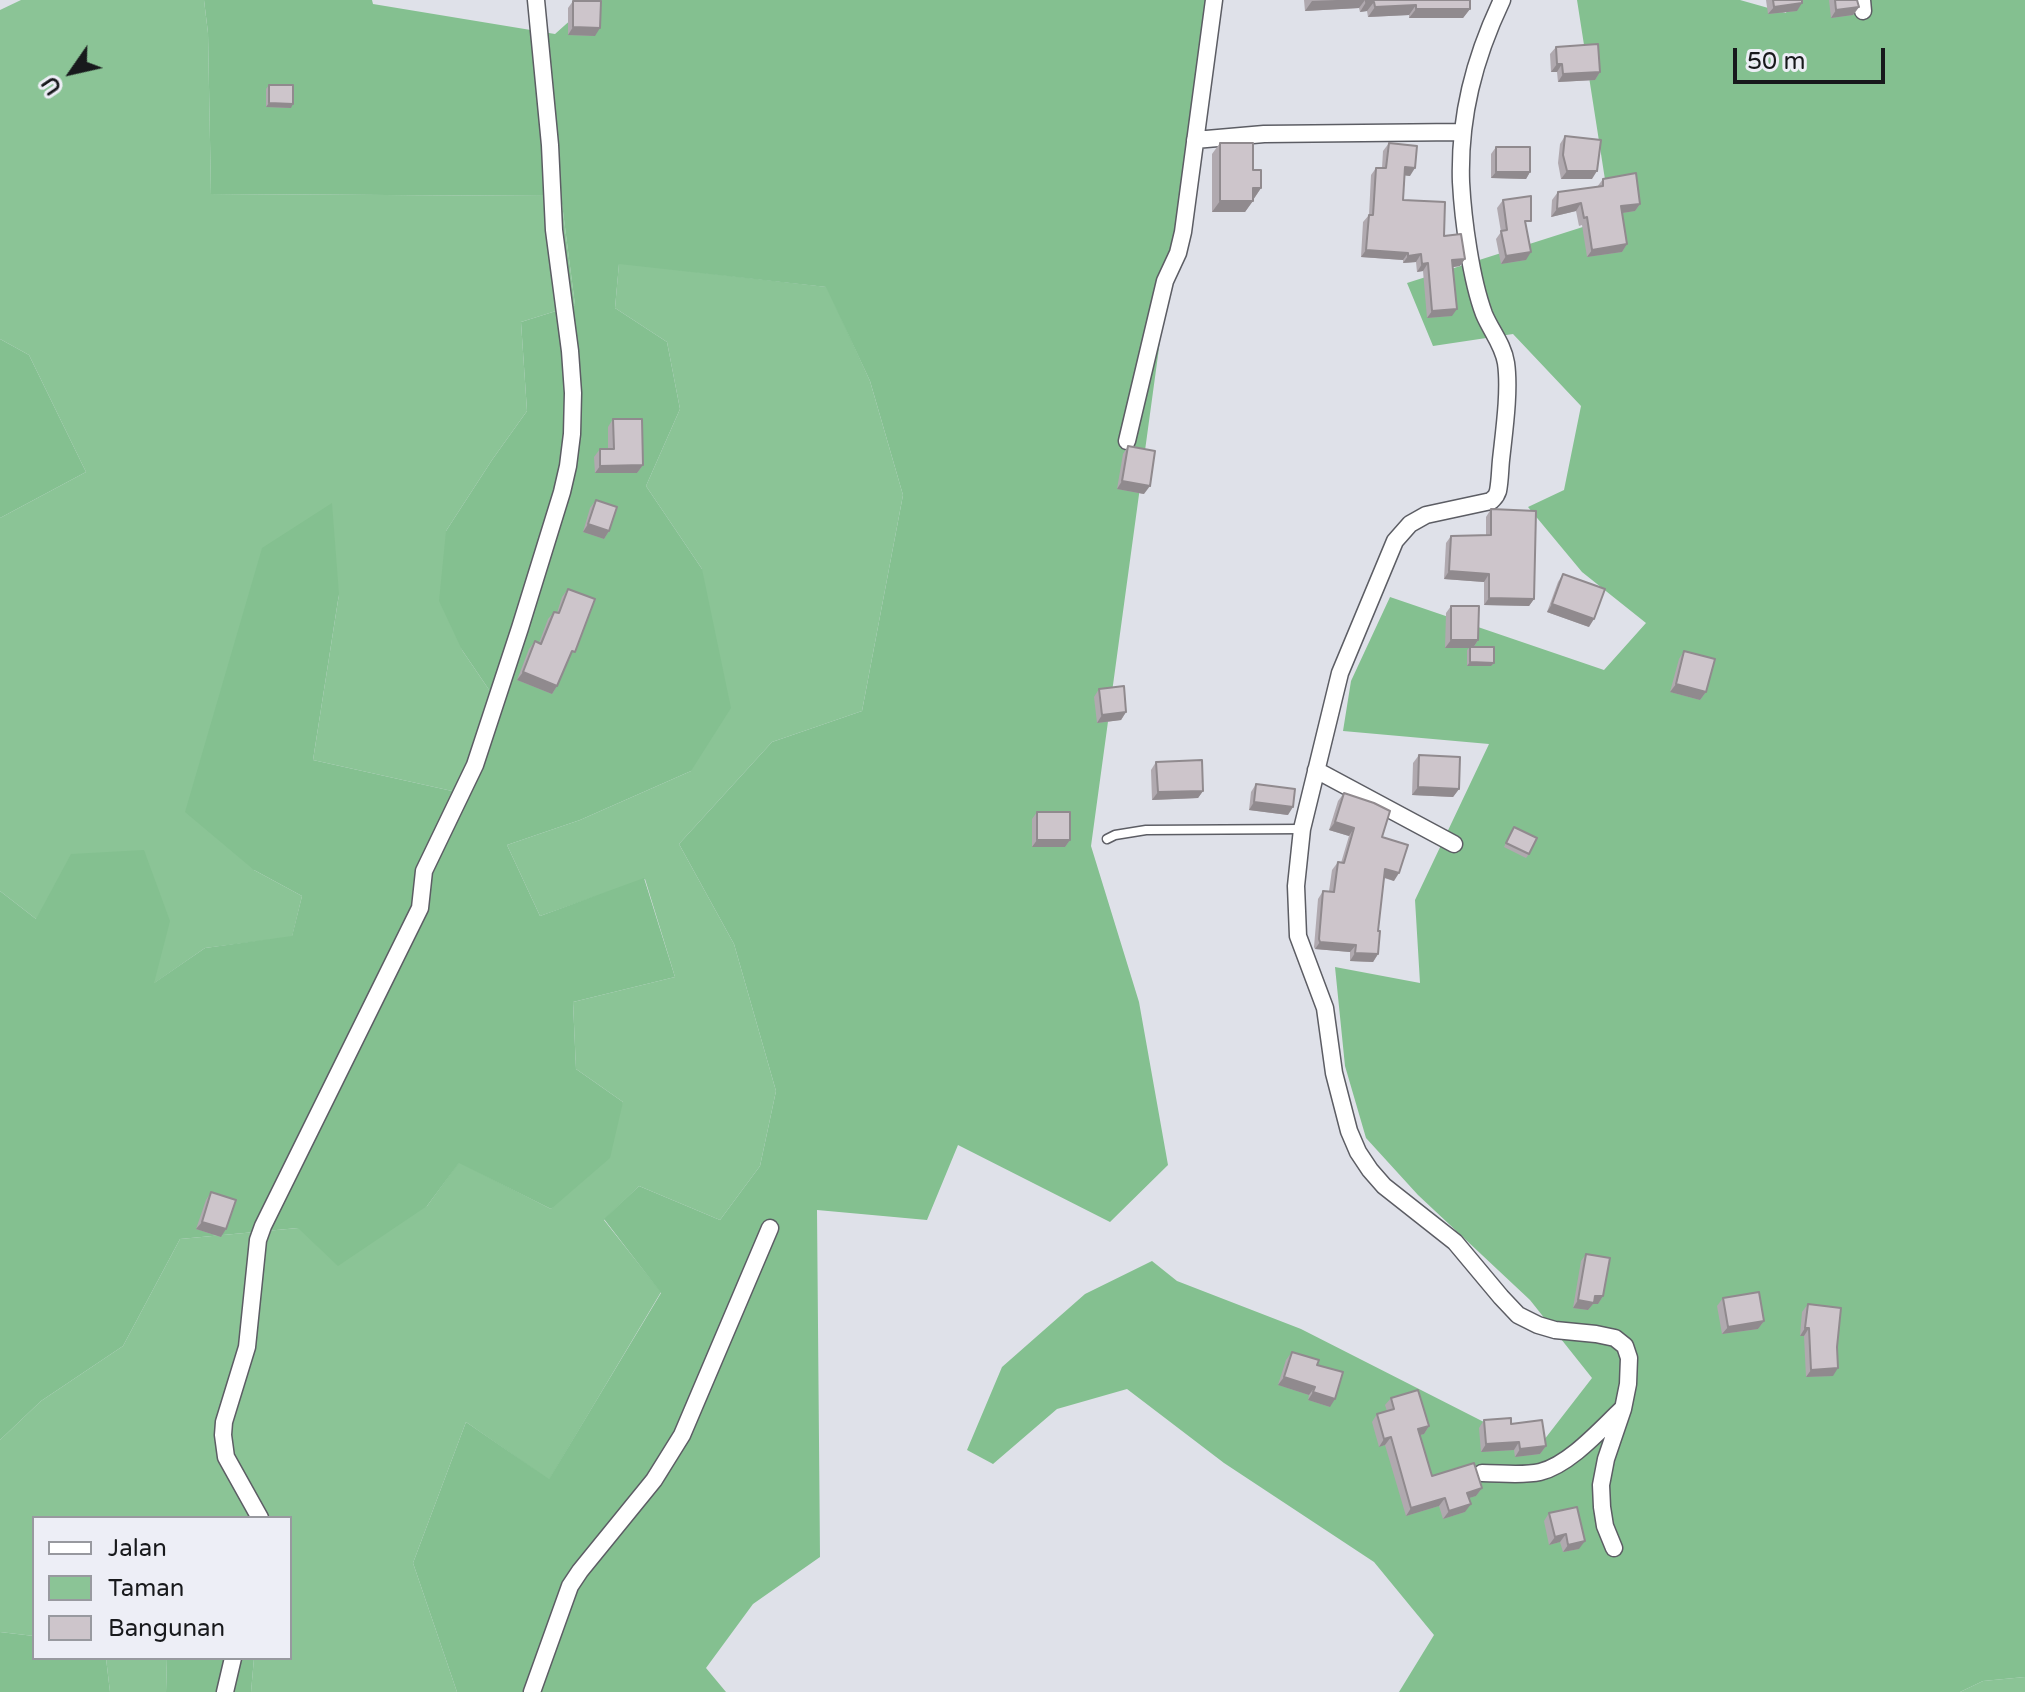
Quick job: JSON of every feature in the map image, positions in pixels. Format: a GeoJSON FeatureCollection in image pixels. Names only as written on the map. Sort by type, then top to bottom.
{"type":"FeatureCollection","features":[{"type":"Feature","properties":{"kind":"street"},"geometry":{"type":"LineString","coordinates":[[259,1516],[226,1457],[223,1435],[224,1422],[247,1347],[258,1240],[420,908],[424,871],[475,765],[568,466],[572,420],[571,365],[554,230],[550,145],[536,0]]}},
{"type":"Feature","properties":{"kind":"street"},"geometry":{"type":"LineString","coordinates":[[1127,441],[1165,281],[1178,253],[1183,232],[1214,0]]}},
{"type":"Feature","properties":{"kind":"street"},"geometry":{"type":"LineString","coordinates":[[1502,0],[1475,69],[1461,132],[1461,184],[1470,254],[1481,305],[1503,350],[1507,367],[1497,492],[1491,501],[1426,515],[1410,524],[1395,541],[1340,673],[1316,770],[1302,829],[1296,886],[1298,936],[1325,1008],[1334,1073],[1349,1131],[1370,1170],[1384,1186],[1455,1242],[1518,1315],[1555,1330],[1615,1338],[1625,1346],[1629,1358],[1628,1384],[1601,1485],[1605,1526],[1614,1548]]}},
{"type":"Feature","properties":{"kind":"street"},"geometry":{"type":"LineString","coordinates":[[1195,140],[1264,134],[1461,132]]}},
{"type":"Feature","properties":{"kind":"street"},"geometry":{"type":"LineString","coordinates":[[1316,770],[1454,844]]}},
{"type":"Feature","properties":{"kind":"street"},"geometry":{"type":"LineString","coordinates":[[532,1692],[570,1586],[654,1480],[682,1435],[770,1228]]}},
{"type":"Feature","properties":{"kind":"street"},"geometry":{"type":"LineString","coordinates":[[1482,1473],[1525,1474],[1553,1467],[1568,1458],[1623,1409]]}},
{"type":"Feature","properties":{"kind":"street"},"geometry":{"type":"LineString","coordinates":[[225,1692],[233,1660]]}},
{"type":"Feature","properties":{"kind":"lane"},"geometry":{"type":"LineString","coordinates":[[1107,839],[1146,830],[1302,829]]}},
{"type":"Feature","properties":{"kind":"green space"},"geometry":{"type":"Polygon","coordinates":[[[21,0],[204,0],[208,33],[211,194],[561,196],[575,305],[521,322],[527,411],[446,531],[462,650],[500,706],[470,795],[313,760],[339,594],[254,870],[302,896],[292,937],[205,948],[153,984],[36,919],[0,891],[0,518],[86,472],[29,355],[0,339],[0,10],[21,0]]]}},
{"type":"Feature","properties":{"kind":"green space"},"geometry":{"type":"Polygon","coordinates":[[[204,0],[372,0],[373,4],[555,34],[593,0],[1209,0],[1091,846],[1139,1002],[1168,1165],[1110,1222],[958,1145],[927,1220],[817,1210],[820,1557],[753,1604],[706,1668],[726,1692],[457,1692],[413,1563],[466,1422],[549,1479],[661,1293],[604,1219],[639,1186],[720,1220],[760,1166],[776,1091],[734,944],[679,844],[772,742],[862,711],[903,495],[870,381],[826,287],[619,264],[615,308],[667,342],[680,409],[646,486],[702,569],[731,708],[691,771],[580,820],[507,845],[540,916],[644,878],[675,977],[573,1002],[576,1069],[623,1102],[610,1158],[551,1209],[459,1163],[427,1206],[338,1266],[298,1228],[180,1239],[123,1346],[41,1401],[0,1440],[0,891],[36,919],[71,854],[144,850],[170,921],[154,983],[205,948],[292,936],[302,896],[254,870],[185,812],[262,548],[332,503],[339,594],[313,760],[470,795],[500,706],[462,650],[439,601],[446,531],[527,411],[521,322],[575,305],[561,196],[211,194],[208,33],[204,0]]]}},
{"type":"Feature","properties":{"kind":"green space"},"geometry":{"type":"Polygon","coordinates":[[[1577,0],[1740,0],[1786,13],[1790,0],[2025,0],[2025,1677],[1983,1681],[1960,1692],[1399,1692],[1434,1635],[1374,1562],[1224,1463],[1127,1389],[1057,1409],[993,1464],[967,1450],[1002,1367],[1085,1294],[1152,1261],[1177,1281],[1301,1329],[1537,1449],[1592,1378],[1530,1300],[1418,1195],[1366,1138],[1345,1066],[1335,967],[1420,983],[1415,900],[1489,744],[1343,731],[1351,681],[1390,597],[1604,670],[1646,623],[1582,572],[1528,507],[1564,490],[1581,406],[1513,334],[1433,346],[1407,283],[1611,218],[1577,0]]]}},
{"type":"Feature","properties":{"kind":"green space"},"geometry":{"type":"Polygon","coordinates":[[[619,263],[827,287],[870,381],[903,495],[862,711],[772,742],[679,844],[734,944],[776,1091],[760,1166],[720,1220],[639,1186],[604,1220],[661,1292],[549,1480],[466,1422],[413,1563],[457,1692],[251,1692],[254,1660],[292,1660],[292,1516],[32,1516],[32,1636],[0,1632],[0,1440],[41,1401],[123,1346],[180,1239],[298,1228],[427,1206],[459,1162],[551,1209],[623,1102],[576,1069],[573,1002],[675,977],[645,879],[540,916],[507,845],[580,820],[691,771],[702,569],[646,486],[680,409],[667,342],[615,308],[619,263]]]}},
{"type":"Feature","properties":{"kind":"green space"},"geometry":{"type":"Polygon","coordinates":[[[0,339],[29,355],[86,472],[0,518],[0,339]]]}},
{"type":"Feature","properties":{"kind":"green space"},"geometry":{"type":"Polygon","coordinates":[[[0,1632],[32,1636],[32,1660],[106,1660],[110,1692],[0,1692],[0,1632]]]}},
{"type":"Feature","properties":{"kind":"green space"},"geometry":{"type":"Polygon","coordinates":[[[106,1660],[167,1660],[166,1692],[110,1692],[106,1660]]]}},
{"type":"Feature","properties":{"kind":"green space"},"geometry":{"type":"Polygon","coordinates":[[[167,1660],[254,1660],[251,1692],[166,1692],[167,1660]]]}},
{"type":"Feature","properties":{"kind":"green space"},"geometry":{"type":"Polygon","coordinates":[[[2025,1677],[2025,1692],[1960,1692],[1983,1681],[2025,1677]]]}},
{"type":"Feature","properties":{"kind":"building"},"geometry":{"type":"Polygon","coordinates":[[[1366,0],[1470,0],[1470,9],[1416,9],[1416,5],[1375,7],[1374,2],[1366,0]]]}},
{"type":"Feature","properties":{"kind":"building"},"geometry":{"type":"Polygon","coordinates":[[[1773,0],[1802,0],[1802,3],[1774,7],[1773,0]]]}},
{"type":"Feature","properties":{"kind":"building"},"geometry":{"type":"Polygon","coordinates":[[[1835,0],[1857,0],[1859,7],[1836,10],[1835,0]]]}},
{"type":"Feature","properties":{"kind":"building"},"geometry":{"type":"Polygon","coordinates":[[[573,1],[601,1],[600,28],[573,27],[573,1]]]}},
{"type":"Feature","properties":{"kind":"building"},"geometry":{"type":"Polygon","coordinates":[[[1598,44],[1600,72],[1563,74],[1562,64],[1557,64],[1556,47],[1598,44]]]}},
{"type":"Feature","properties":{"kind":"building"},"geometry":{"type":"Polygon","coordinates":[[[269,85],[293,85],[293,104],[269,103],[269,85]]]}},
{"type":"Feature","properties":{"kind":"building"},"geometry":{"type":"Polygon","coordinates":[[[1565,136],[1601,140],[1597,171],[1567,171],[1563,155],[1565,136]]]}},
{"type":"Feature","properties":{"kind":"building"},"geometry":{"type":"Polygon","coordinates":[[[1220,143],[1253,143],[1253,170],[1261,170],[1261,188],[1253,188],[1253,201],[1220,201],[1220,143]]]}},
{"type":"Feature","properties":{"kind":"building"},"geometry":{"type":"Polygon","coordinates":[[[1389,143],[1417,146],[1415,168],[1405,167],[1403,200],[1445,202],[1444,236],[1461,234],[1465,259],[1452,260],[1457,309],[1432,311],[1428,263],[1422,264],[1421,254],[1408,256],[1408,253],[1366,250],[1369,215],[1373,215],[1376,168],[1386,168],[1389,143]]]}},
{"type":"Feature","properties":{"kind":"building"},"geometry":{"type":"Polygon","coordinates":[[[1496,147],[1530,147],[1530,172],[1496,172],[1496,147]]]}},
{"type":"Feature","properties":{"kind":"building"},"geometry":{"type":"Polygon","coordinates":[[[1636,173],[1640,204],[1621,206],[1627,244],[1592,250],[1587,217],[1584,218],[1581,203],[1557,209],[1558,192],[1603,186],[1603,179],[1636,173]]]}},
{"type":"Feature","properties":{"kind":"building"},"geometry":{"type":"Polygon","coordinates":[[[1531,196],[1531,221],[1525,221],[1531,252],[1506,256],[1501,231],[1507,230],[1503,200],[1531,196]]]}},
{"type":"Feature","properties":{"kind":"building"},"geometry":{"type":"Polygon","coordinates":[[[613,419],[642,419],[643,465],[600,466],[600,449],[614,449],[613,419]]]}},
{"type":"Feature","properties":{"kind":"building"},"geometry":{"type":"Polygon","coordinates":[[[1128,446],[1155,451],[1150,486],[1122,481],[1128,446]]]}},
{"type":"Feature","properties":{"kind":"building"},"geometry":{"type":"Polygon","coordinates":[[[596,500],[617,507],[609,531],[588,524],[596,500]]]}},
{"type":"Feature","properties":{"kind":"building"},"geometry":{"type":"Polygon","coordinates":[[[1491,509],[1536,511],[1534,599],[1489,598],[1489,574],[1449,571],[1451,536],[1491,535],[1491,509]]]}},
{"type":"Feature","properties":{"kind":"building"},"geometry":{"type":"Polygon","coordinates":[[[1563,574],[1605,589],[1594,619],[1552,604],[1563,574]]]}},
{"type":"Feature","properties":{"kind":"building"},"geometry":{"type":"Polygon","coordinates":[[[568,589],[595,599],[575,652],[572,651],[557,686],[523,672],[535,641],[541,644],[554,612],[559,613],[568,589]]]}},
{"type":"Feature","properties":{"kind":"building"},"geometry":{"type":"Polygon","coordinates":[[[1451,606],[1479,606],[1478,640],[1451,640],[1451,606]]]}},
{"type":"Feature","properties":{"kind":"building"},"geometry":{"type":"Polygon","coordinates":[[[1470,647],[1494,647],[1494,663],[1470,662],[1470,647]]]}},
{"type":"Feature","properties":{"kind":"building"},"geometry":{"type":"Polygon","coordinates":[[[1684,651],[1715,659],[1706,692],[1676,684],[1684,651]]]}},
{"type":"Feature","properties":{"kind":"building"},"geometry":{"type":"Polygon","coordinates":[[[1124,686],[1126,712],[1102,715],[1099,689],[1124,686]]]}},
{"type":"Feature","properties":{"kind":"building"},"geometry":{"type":"Polygon","coordinates":[[[1419,755],[1460,757],[1459,789],[1418,787],[1419,755]]]}},
{"type":"Feature","properties":{"kind":"building"},"geometry":{"type":"Polygon","coordinates":[[[1202,760],[1203,791],[1158,792],[1156,762],[1202,760]]]}},
{"type":"Feature","properties":{"kind":"building"},"geometry":{"type":"Polygon","coordinates":[[[1256,784],[1295,789],[1293,807],[1254,802],[1256,784]]]}},
{"type":"Feature","properties":{"kind":"building"},"geometry":{"type":"Polygon","coordinates":[[[1344,793],[1390,811],[1382,837],[1408,845],[1399,873],[1385,869],[1378,954],[1355,953],[1356,945],[1320,942],[1319,939],[1323,891],[1334,892],[1338,862],[1344,863],[1354,828],[1335,822],[1344,793]]]}},
{"type":"Feature","properties":{"kind":"building"},"geometry":{"type":"Polygon","coordinates":[[[1037,812],[1070,812],[1070,840],[1037,840],[1037,812]]]}},
{"type":"Feature","properties":{"kind":"building"},"geometry":{"type":"Polygon","coordinates":[[[1514,827],[1537,838],[1529,854],[1506,843],[1514,827]]]}},
{"type":"Feature","properties":{"kind":"building"},"geometry":{"type":"Polygon","coordinates":[[[211,1192],[236,1200],[226,1229],[202,1222],[211,1192]]]}},
{"type":"Feature","properties":{"kind":"building"},"geometry":{"type":"Polygon","coordinates":[[[1586,1254],[1610,1258],[1603,1296],[1595,1296],[1594,1303],[1578,1300],[1586,1254]]]}},
{"type":"Feature","properties":{"kind":"building"},"geometry":{"type":"Polygon","coordinates":[[[1759,1292],[1764,1321],[1728,1327],[1723,1298],[1759,1292]]]}},
{"type":"Feature","properties":{"kind":"building"},"geometry":{"type":"Polygon","coordinates":[[[1808,1304],[1841,1308],[1838,1368],[1811,1370],[1809,1328],[1805,1328],[1808,1304]]]}},
{"type":"Feature","properties":{"kind":"building"},"geometry":{"type":"Polygon","coordinates":[[[1292,1352],[1319,1360],[1317,1365],[1343,1372],[1335,1399],[1313,1392],[1315,1387],[1284,1377],[1292,1352]]]}},
{"type":"Feature","properties":{"kind":"building"},"geometry":{"type":"Polygon","coordinates":[[[1418,1390],[1429,1426],[1418,1429],[1432,1476],[1474,1463],[1482,1488],[1467,1493],[1471,1504],[1449,1511],[1445,1498],[1411,1508],[1391,1437],[1384,1439],[1377,1414],[1394,1409],[1391,1398],[1418,1390]]]}},
{"type":"Feature","properties":{"kind":"building"},"geometry":{"type":"Polygon","coordinates":[[[1511,1418],[1511,1424],[1542,1420],[1546,1446],[1520,1449],[1519,1442],[1486,1444],[1484,1420],[1511,1418]]]}},
{"type":"Feature","properties":{"kind":"building"},"geometry":{"type":"Polygon","coordinates":[[[1577,1507],[1585,1541],[1568,1545],[1566,1534],[1555,1537],[1549,1513],[1577,1507]]]}}]}
